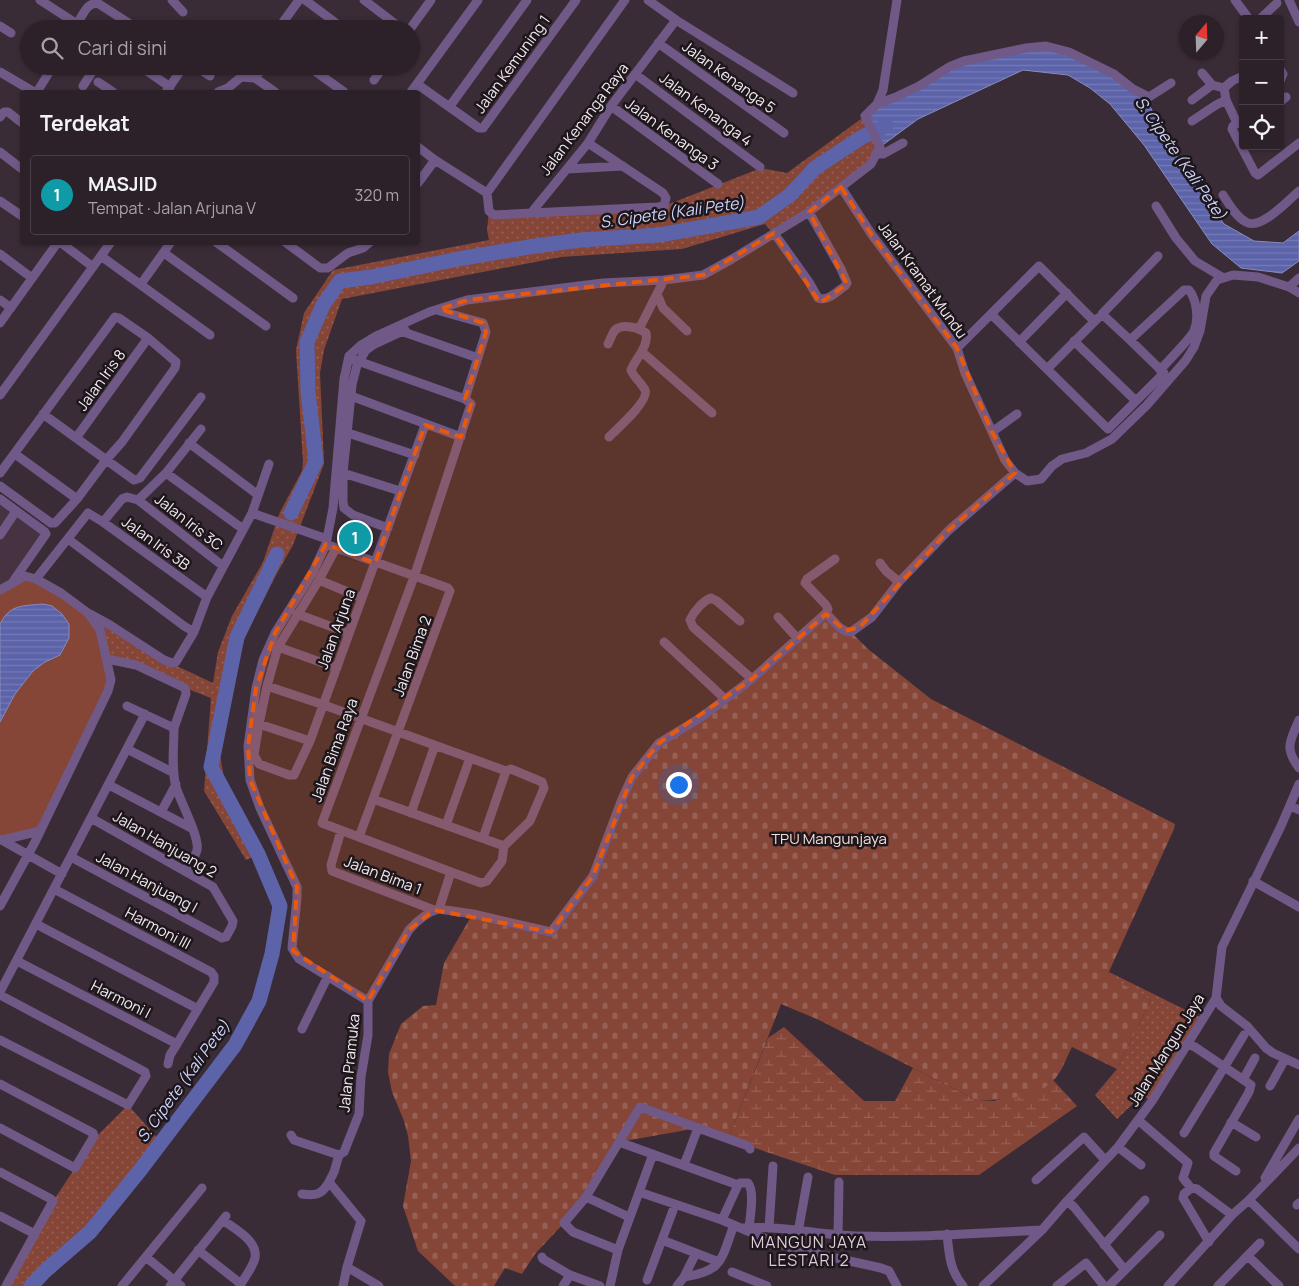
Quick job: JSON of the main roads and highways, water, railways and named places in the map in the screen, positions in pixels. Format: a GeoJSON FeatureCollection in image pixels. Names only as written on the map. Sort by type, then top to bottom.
{"type":"FeatureCollection","features":[{"type":"Feature","properties":{"kind":"water"},"geometry":{"type":"Polygon","coordinates":[[[1026,48],[1069,52],[1133,89],[1148,103],[1186,173],[1224,224],[1254,241],[1283,243],[1299,231],[1299,261],[1282,273],[1241,268],[1212,244],[1144,145],[1110,104],[1090,88],[1068,75],[1023,70],[918,119],[880,147],[865,116],[949,67],[1026,48]]]}},
{"type":"Feature","properties":{"kind":"water"},"geometry":{"type":"Polygon","coordinates":[[[43,604],[52,606],[62,614],[69,624],[69,638],[60,655],[45,662],[33,671],[15,694],[0,722],[0,624],[4,617],[13,609],[43,604]]]}},
{"type":"Feature","properties":{"kind":"waterway","name":"S. Cipete (Kali Pete)"},"geometry":{"type":"LineString","coordinates":[[291,513],[316,461],[308,392],[307,342],[323,305],[340,281],[371,277],[458,259],[535,246],[581,240],[659,235],[759,217],[790,195],[815,168],[862,137],[886,126]]}},
{"type":"Feature","properties":{"kind":"waterway","name":"S. Cipete (Kali Pete)"},"geometry":{"type":"LineString","coordinates":[[31,1286],[45,1271],[90,1232],[141,1169],[235,1045],[259,1001],[272,954],[280,906],[258,854],[211,767],[237,637],[277,554]]}},
{"type":"Feature","properties":{"kind":"place","name":"MASJID"},"geometry":{"type":"Point","coordinates":[355,538]}},
{"type":"Feature","properties":{"kind":"district","name":"MANGUN JAYA LESTARI 2"},"geometry":{"type":"Point","coordinates":[809,1251]}},
{"type":"Feature","properties":{"kind":"park label","name":"TPU Mangunjaya"},"geometry":{"type":"Point","coordinates":[829,838]}}]}
